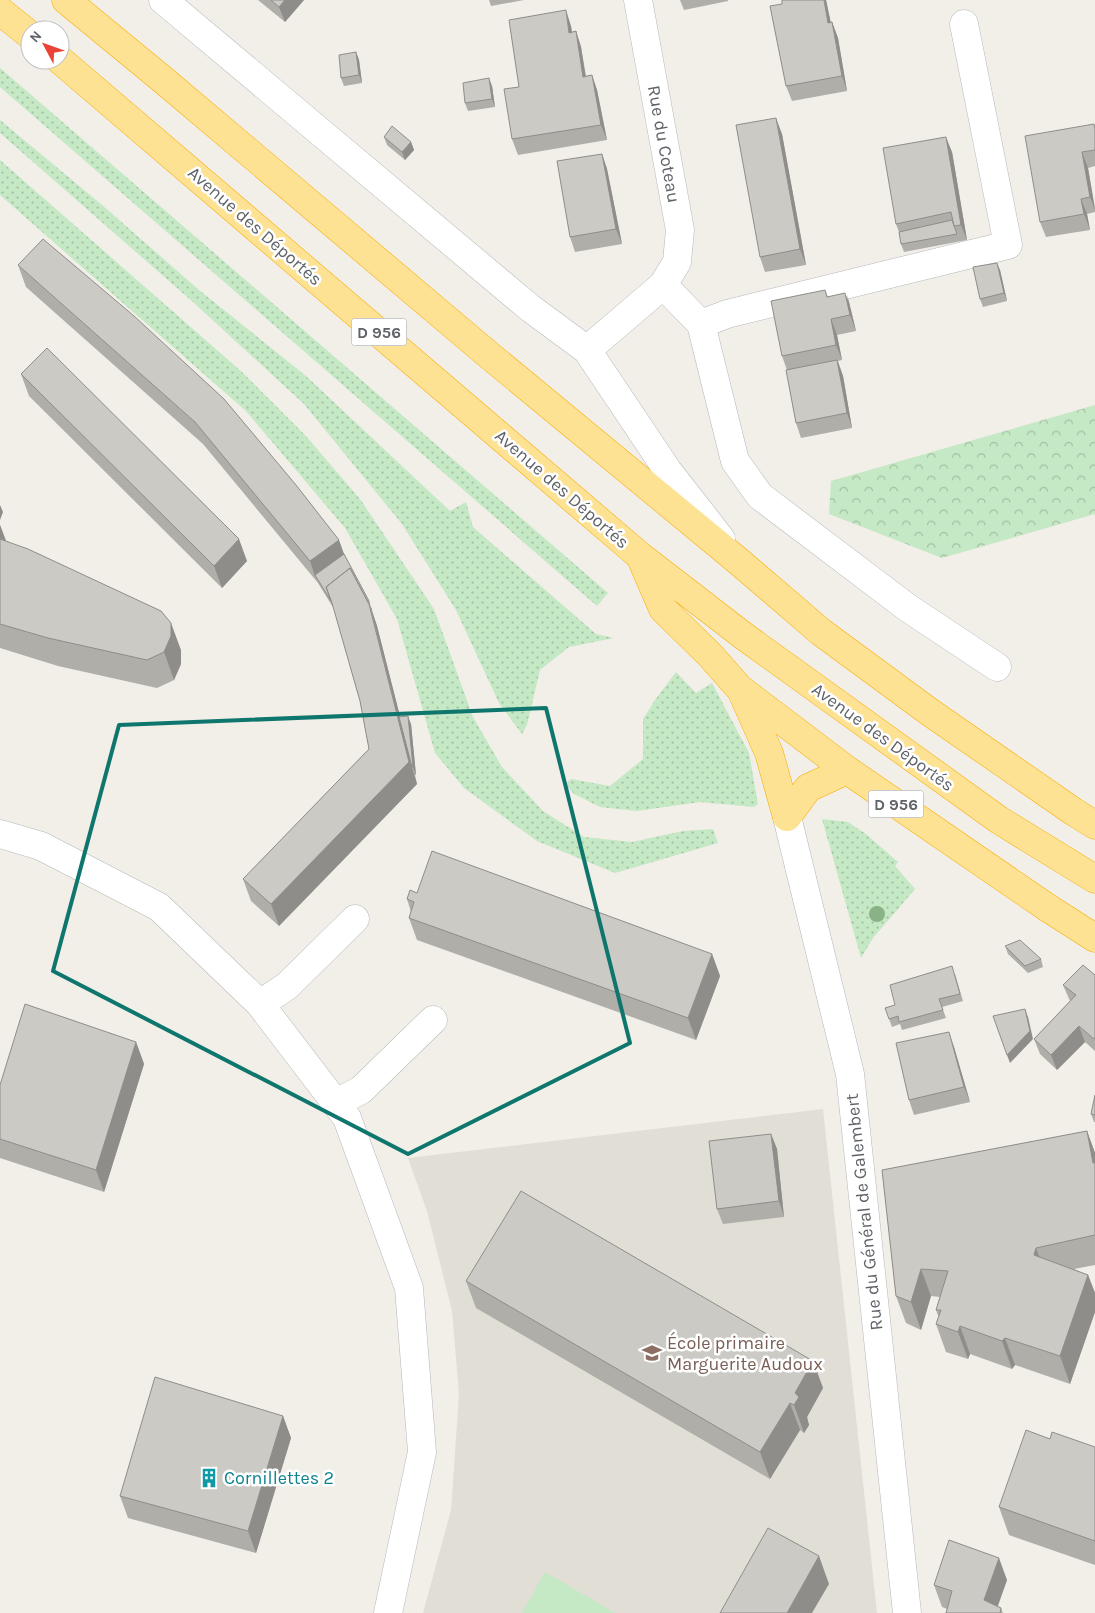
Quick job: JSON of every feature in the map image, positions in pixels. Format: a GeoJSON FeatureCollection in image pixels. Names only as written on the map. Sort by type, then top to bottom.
{"type":"FeatureCollection","features":[{"type":"Feature","properties":{"kind":"highway","name":"D 956"},"geometry":{"type":"LineString","coordinates":[[66,0],[821,632],[931,713],[1095,825]]}},
{"type":"Feature","properties":{"kind":"highway"},"geometry":{"type":"LineString","coordinates":[[0,10],[20,27]]}},
{"type":"Feature","properties":{"kind":"highway","name":"Avenue des Déportés"},"geometry":{"type":"LineString","coordinates":[[70,69],[640,556],[745,637],[999,820],[1095,879]]}},
{"type":"Feature","properties":{"kind":"highway","name":"D 956"},"geometry":{"type":"LineString","coordinates":[[640,556],[663,609],[710,655],[740,689],[847,770],[1048,908],[1095,938]]}},
{"type":"Feature","properties":{"kind":"highway"},"geometry":{"type":"LineString","coordinates":[[740,689],[769,754],[788,817]]}},
{"type":"Feature","properties":{"kind":"highway"},"geometry":{"type":"LineString","coordinates":[[788,817],[808,788],[847,770]]}},
{"type":"Feature","properties":{"kind":"street"},"geometry":{"type":"LineString","coordinates":[[163,0],[530,308],[587,350],[668,471],[742,564]]}},
{"type":"Feature","properties":{"kind":"street","name":"Rue du Coteau"},"geometry":{"type":"LineString","coordinates":[[587,350],[663,285],[677,262],[680,230],[638,0]]}},
{"type":"Feature","properties":{"kind":"street"},"geometry":{"type":"LineString","coordinates":[[701,324],[727,314],[1008,245],[964,24]]}},
{"type":"Feature","properties":{"kind":"street"},"geometry":{"type":"LineString","coordinates":[[663,285],[701,324],[735,462],[760,496],[908,608],[997,668]]}},
{"type":"Feature","properties":{"kind":"street","name":"Rue du Général de Galembert"},"geometry":{"type":"LineString","coordinates":[[788,817],[850,1074],[880,1244],[906,1613]]}},
{"type":"Feature","properties":{"kind":"street"},"geometry":{"type":"LineString","coordinates":[[0,834],[41,846],[159,907],[260,1004],[347,1118],[410,1288],[422,1452],[388,1613]]}},
{"type":"Feature","properties":{"kind":"street"},"geometry":{"type":"LineString","coordinates":[[260,1004],[287,986],[356,919]]}},
{"type":"Feature","properties":{"kind":"street"},"geometry":{"type":"LineString","coordinates":[[336,1103],[361,1090],[433,1020]]}},
{"type":"Feature","properties":{"kind":"highlighted area"},"geometry":{"type":"Polygon","coordinates":[[[546,708],[630,1043],[408,1154],[53,971],[119,725],[546,708]]]}},
{"type":"Feature","properties":{"kind":"shaded area","name":"École primaire Marguerite Audoux"},"geometry":{"type":"Polygon","coordinates":[[[823,1109],[877,1613],[423,1613],[451,1510],[459,1394],[452,1311],[427,1211],[408,1158],[823,1109]]]}},
{"type":"Feature","properties":{"kind":"green space"},"geometry":{"type":"Polygon","coordinates":[[[0,68],[608,593],[597,606],[0,87],[0,68]]]}},
{"type":"Feature","properties":{"kind":"green space"},"geometry":{"type":"Polygon","coordinates":[[[0,120],[102,205],[199,290],[306,376],[450,511],[466,502],[473,527],[596,634],[614,638],[569,647],[540,670],[527,725],[522,734],[499,703],[456,610],[402,524],[304,404],[193,302],[0,133],[0,120]]]}},
{"type":"Feature","properties":{"kind":"green space"},"geometry":{"type":"Polygon","coordinates":[[[0,160],[242,372],[305,435],[360,499],[434,609],[473,717],[502,767],[543,811],[584,837],[632,842],[683,831],[713,829],[718,843],[615,873],[537,841],[464,788],[435,753],[397,619],[345,528],[246,411],[0,195],[0,160]]]}},
{"type":"Feature","properties":{"kind":"green space"},"geometry":{"type":"Polygon","coordinates":[[[1095,405],[1095,514],[942,558],[829,514],[831,481],[1095,405]]]}},
{"type":"Feature","properties":{"kind":"green space"},"geometry":{"type":"Polygon","coordinates":[[[676,672],[696,693],[712,683],[749,753],[758,804],[754,807],[700,802],[637,811],[600,807],[574,794],[565,784],[571,779],[610,786],[643,759],[643,719],[676,672]]]}},
{"type":"Feature","properties":{"kind":"green space"},"geometry":{"type":"Polygon","coordinates":[[[822,819],[848,822],[866,834],[898,862],[895,866],[915,889],[873,938],[861,958],[822,819]]]}},
{"type":"Feature","properties":{"kind":"green space"},"geometry":{"type":"Polygon","coordinates":[[[545,1572],[615,1613],[522,1613],[545,1572]]]}},
{"type":"Feature","properties":{"kind":"building"},"geometry":{"type":"Polygon","coordinates":[[[271,0],[285,0],[279,7],[271,0]]]}},
{"type":"Feature","properties":{"kind":"building"},"geometry":{"type":"Polygon","coordinates":[[[782,0],[824,0],[828,23],[832,22],[842,76],[786,86],[770,6],[782,4],[782,0]]]}},
{"type":"Feature","properties":{"kind":"building"},"geometry":{"type":"Polygon","coordinates":[[[566,10],[569,33],[576,31],[583,77],[592,75],[601,125],[512,139],[504,89],[519,87],[509,20],[566,10]]]}},
{"type":"Feature","properties":{"kind":"building"},"geometry":{"type":"Polygon","coordinates":[[[356,52],[359,75],[341,78],[339,55],[356,52]]]}},
{"type":"Feature","properties":{"kind":"building"},"geometry":{"type":"Polygon","coordinates":[[[489,78],[492,99],[465,103],[463,83],[489,78]]]}},
{"type":"Feature","properties":{"kind":"building"},"geometry":{"type":"Polygon","coordinates":[[[776,118],[800,249],[760,257],[736,125],[776,118]]]}},
{"type":"Feature","properties":{"kind":"building"},"geometry":{"type":"Polygon","coordinates":[[[1094,124],[1095,150],[1082,152],[1090,197],[1081,199],[1084,214],[1040,222],[1025,136],[1094,124]]]}},
{"type":"Feature","properties":{"kind":"building"},"geometry":{"type":"Polygon","coordinates":[[[392,126],[411,142],[402,152],[384,137],[392,126]]]}},
{"type":"Feature","properties":{"kind":"building"},"geometry":{"type":"Polygon","coordinates":[[[946,137],[961,225],[954,226],[951,212],[896,224],[883,148],[946,137]]]}},
{"type":"Feature","properties":{"kind":"building"},"geometry":{"type":"Polygon","coordinates":[[[602,154],[616,229],[570,237],[557,161],[602,154]]]}},
{"type":"Feature","properties":{"kind":"building"},"geometry":{"type":"Polygon","coordinates":[[[952,220],[957,234],[901,244],[899,232],[952,220]]]}},
{"type":"Feature","properties":{"kind":"building"},"geometry":{"type":"Polygon","coordinates":[[[43,239],[134,316],[224,399],[339,540],[310,561],[195,422],[18,265],[43,239]]]}},
{"type":"Feature","properties":{"kind":"building"},"geometry":{"type":"Polygon","coordinates":[[[997,263],[1004,293],[980,299],[973,267],[997,263]]]}},
{"type":"Feature","properties":{"kind":"building"},"geometry":{"type":"Polygon","coordinates":[[[825,290],[827,297],[845,293],[850,315],[831,319],[836,345],[782,356],[771,301],[825,290]]]}},
{"type":"Feature","properties":{"kind":"building"},"geometry":{"type":"Polygon","coordinates":[[[47,348],[239,539],[214,566],[21,374],[47,348]]]}},
{"type":"Feature","properties":{"kind":"building"},"geometry":{"type":"Polygon","coordinates":[[[837,360],[847,413],[796,423],[786,370],[837,360]]]}},
{"type":"Feature","properties":{"kind":"building"},"geometry":{"type":"Polygon","coordinates":[[[0,539],[28,549],[161,611],[171,623],[171,636],[164,652],[147,660],[48,638],[0,624],[0,539]]]}},
{"type":"Feature","properties":{"kind":"building"},"geometry":{"type":"Polygon","coordinates":[[[344,554],[369,604],[350,568],[326,587],[331,601],[315,575],[344,554]]]}},
{"type":"Feature","properties":{"kind":"building"},"geometry":{"type":"Polygon","coordinates":[[[350,568],[369,604],[409,762],[271,904],[243,879],[369,749],[360,701],[326,587],[350,568]]]}},
{"type":"Feature","properties":{"kind":"building"},"geometry":{"type":"Polygon","coordinates":[[[408,716],[413,767],[399,717],[408,716]]]}},
{"type":"Feature","properties":{"kind":"building"},"geometry":{"type":"Polygon","coordinates":[[[432,851],[712,954],[688,1018],[409,918],[414,902],[407,899],[410,890],[417,893],[432,851]]]}},
{"type":"Feature","properties":{"kind":"building"},"geometry":{"type":"Polygon","coordinates":[[[1020,940],[1041,959],[1025,966],[1005,946],[1020,940]]]}},
{"type":"Feature","properties":{"kind":"building"},"geometry":{"type":"Polygon","coordinates":[[[1083,965],[1095,975],[1095,1037],[1094,1039],[1079,1026],[1051,1055],[1034,1039],[1076,995],[1063,985],[1083,965]]]}},
{"type":"Feature","properties":{"kind":"building"},"geometry":{"type":"Polygon","coordinates":[[[952,966],[960,994],[939,999],[943,1010],[899,1022],[898,1016],[889,1019],[885,1008],[895,1005],[890,985],[952,966]]]}},
{"type":"Feature","properties":{"kind":"building"},"geometry":{"type":"Polygon","coordinates":[[[25,1004],[136,1042],[96,1170],[0,1139],[0,1085],[25,1004]]]}},
{"type":"Feature","properties":{"kind":"building"},"geometry":{"type":"Polygon","coordinates":[[[1025,1009],[1030,1031],[1007,1055],[993,1016],[1025,1009]]]}},
{"type":"Feature","properties":{"kind":"building"},"geometry":{"type":"Polygon","coordinates":[[[949,1032],[964,1087],[909,1100],[896,1043],[949,1032]]]}},
{"type":"Feature","properties":{"kind":"building"},"geometry":{"type":"Polygon","coordinates":[[[1095,1095],[1095,1115],[1091,1114],[1095,1095]]]}},
{"type":"Feature","properties":{"kind":"building"},"geometry":{"type":"Polygon","coordinates":[[[1087,1131],[1093,1163],[1095,1163],[1095,1235],[1036,1248],[1034,1255],[1088,1275],[1060,1356],[1005,1338],[1002,1341],[960,1326],[958,1332],[936,1324],[941,1310],[936,1310],[948,1271],[921,1269],[911,1302],[896,1296],[882,1170],[1087,1131]]]}},
{"type":"Feature","properties":{"kind":"building"},"geometry":{"type":"Polygon","coordinates":[[[771,1134],[779,1201],[717,1209],[709,1141],[771,1134]]]}},
{"type":"Feature","properties":{"kind":"building"},"geometry":{"type":"Polygon","coordinates":[[[521,1191],[813,1361],[795,1393],[799,1397],[794,1405],[790,1403],[760,1452],[466,1281],[521,1191]]]}},
{"type":"Feature","properties":{"kind":"building","name":"Cornillettes 2"},"geometry":{"type":"Polygon","coordinates":[[[155,1377],[283,1416],[248,1531],[120,1496],[155,1377]]]}},
{"type":"Feature","properties":{"kind":"building"},"geometry":{"type":"Polygon","coordinates":[[[1026,1430],[1050,1439],[1052,1432],[1095,1447],[1095,1541],[999,1507],[1026,1430]]]}},
{"type":"Feature","properties":{"kind":"building"},"geometry":{"type":"Polygon","coordinates":[[[768,1528],[819,1556],[787,1613],[720,1613],[768,1528]]]}},
{"type":"Feature","properties":{"kind":"building"},"geometry":{"type":"Polygon","coordinates":[[[949,1540],[999,1558],[984,1600],[1001,1608],[1000,1613],[946,1613],[952,1591],[934,1585],[949,1540]]]}},
{"type":"Feature","properties":{"kind":"place","name":"École primaire Marguerite Audoux"},"geometry":{"type":"Point","coordinates":[652,1353]}},
{"type":"Feature","properties":{"kind":"place","name":"Cornillettes 2"},"geometry":{"type":"Point","coordinates":[209,1478]}}]}
